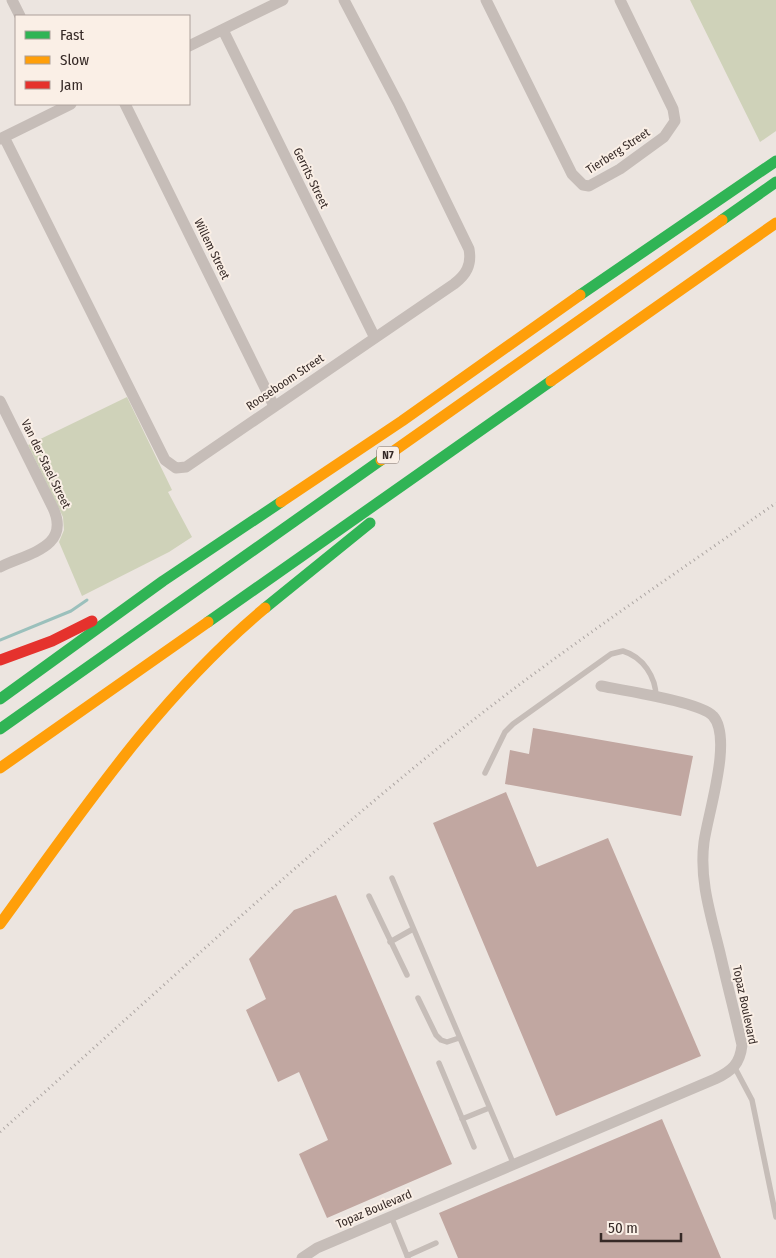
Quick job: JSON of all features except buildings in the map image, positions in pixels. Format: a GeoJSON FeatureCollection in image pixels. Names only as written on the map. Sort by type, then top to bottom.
{"type":"FeatureCollection","features":[{"type":"Feature","properties":{"kind":"highway"},"geometry":{"type":"LineString","coordinates":[[0,699],[163,581],[402,421],[699,212],[776,161]]}},
{"type":"Feature","properties":{"kind":"highway","name":"N7"},"geometry":{"type":"LineString","coordinates":[[0,729],[776,182]]}},
{"type":"Feature","properties":{"kind":"highway"},"geometry":{"type":"LineString","coordinates":[[0,768],[776,223]]}},
{"type":"Feature","properties":{"kind":"highway"},"geometry":{"type":"LineString","coordinates":[[0,924],[138,739],[194,674],[254,618],[487,426]]}},
{"type":"Feature","properties":{"kind":"highway"},"geometry":{"type":"LineString","coordinates":[[0,660],[74,631],[163,581]]}},
{"type":"Feature","properties":{"kind":"street"},"geometry":{"type":"LineString","coordinates":[[12,0],[20,15]]}},
{"type":"Feature","properties":{"kind":"street"},"geometry":{"type":"LineString","coordinates":[[190,46],[283,0]]}},
{"type":"Feature","properties":{"kind":"street","name":"Rooseboom Street"},"geometry":{"type":"LineString","coordinates":[[2,138],[167,463],[176,468],[189,465],[462,278],[470,264],[469,249],[400,105],[344,0]]}},
{"type":"Feature","properties":{"kind":"street","name":"Tierberg Street"},"geometry":{"type":"LineString","coordinates":[[486,0],[572,174],[583,185],[589,186],[620,169],[664,137],[675,121],[673,108],[620,0]]}},
{"type":"Feature","properties":{"kind":"street","name":"Gerrits Street"},"geometry":{"type":"LineString","coordinates":[[223,30],[374,338]]}},
{"type":"Feature","properties":{"kind":"street"},"geometry":{"type":"LineString","coordinates":[[2,138],[66,105]]}},
{"type":"Feature","properties":{"kind":"street","name":"Willem Street"},"geometry":{"type":"LineString","coordinates":[[125,105],[274,406]]}},
{"type":"Feature","properties":{"kind":"street","name":"Van der Stael Street"},"geometry":{"type":"LineString","coordinates":[[0,401],[53,508],[59,526],[57,533],[48,545],[0,567]]}},
{"type":"Feature","properties":{"kind":"street","name":"Topaz Boulevard"},"geometry":{"type":"LineString","coordinates":[[302,1258],[317,1248],[715,1079],[735,1068],[741,1057],[742,1045],[707,901],[702,870],[704,841],[720,754],[720,734],[717,721],[712,714],[692,706],[601,686]]}},
{"type":"Feature","properties":{"kind":"lane"},"geometry":{"type":"LineString","coordinates":[[485,773],[509,728],[610,654],[623,651],[637,658],[653,678],[656,697]]}},
{"type":"Feature","properties":{"kind":"lane"},"geometry":{"type":"LineString","coordinates":[[392,878],[514,1165]]}},
{"type":"Feature","properties":{"kind":"lane"},"geometry":{"type":"LineString","coordinates":[[369,896],[407,975]]}},
{"type":"Feature","properties":{"kind":"lane"},"geometry":{"type":"LineString","coordinates":[[390,942],[413,929]]}},
{"type":"Feature","properties":{"kind":"lane"},"geometry":{"type":"LineString","coordinates":[[418,998],[438,1038],[447,1042],[459,1038]]}},
{"type":"Feature","properties":{"kind":"lane"},"geometry":{"type":"LineString","coordinates":[[439,1063],[474,1148]]}},
{"type":"Feature","properties":{"kind":"lane"},"geometry":{"type":"LineString","coordinates":[[735,1068],[752,1100],[776,1217]]}},
{"type":"Feature","properties":{"kind":"lane"},"geometry":{"type":"LineString","coordinates":[[462,1119],[489,1108]]}},
{"type":"Feature","properties":{"kind":"lane"},"geometry":{"type":"LineString","coordinates":[[391,1216],[408,1257],[436,1243]]}},
{"type":"Feature","properties":{"kind":"green space"},"geometry":{"type":"Polygon","coordinates":[[[690,0],[776,0],[776,131],[760,142],[690,0]]]}},
{"type":"Feature","properties":{"kind":"green space"},"geometry":{"type":"Polygon","coordinates":[[[127,397],[172,490],[168,492],[192,537],[169,552],[82,596],[59,542],[64,530],[63,517],[28,445],[127,397]]]}},
{"type":"Feature","properties":{"kind":"waterway"},"geometry":{"type":"LineString","coordinates":[[0,640],[71,611],[87,600]]}},
{"type":"Feature","properties":{"kind":"railway"},"geometry":{"type":"LineString","coordinates":[[0,1132],[283,879],[458,732],[575,644],[776,503]]}},
{"type":"Feature","properties":{"kind":"traffic: fast"},"geometry":{"type":"LineString","coordinates":[[580,295],[776,161]]}},
{"type":"Feature","properties":{"kind":"traffic: fast"},"geometry":{"type":"LineString","coordinates":[[722,220],[776,182]]}},
{"type":"Feature","properties":{"kind":"traffic: fast"},"geometry":{"type":"LineString","coordinates":[[208,622],[551,381]]}},
{"type":"Feature","properties":{"kind":"traffic: fast"},"geometry":{"type":"LineString","coordinates":[[0,729],[381,460]]}},
{"type":"Feature","properties":{"kind":"traffic: fast"},"geometry":{"type":"LineString","coordinates":[[0,699],[163,581],[281,502]]}},
{"type":"Feature","properties":{"kind":"traffic: fast"},"geometry":{"type":"LineString","coordinates":[[265,608],[370,523]]}},
{"type":"Feature","properties":{"kind":"traffic: slow"},"geometry":{"type":"LineString","coordinates":[[381,460],[722,220]]}},
{"type":"Feature","properties":{"kind":"traffic: slow"},"geometry":{"type":"LineString","coordinates":[[551,381],[776,223]]}},
{"type":"Feature","properties":{"kind":"traffic: slow"},"geometry":{"type":"LineString","coordinates":[[281,502],[402,421],[580,295]]}},
{"type":"Feature","properties":{"kind":"traffic: slow"},"geometry":{"type":"LineString","coordinates":[[0,924],[91,799],[155,718],[190,679],[265,608]]}},
{"type":"Feature","properties":{"kind":"traffic: slow"},"geometry":{"type":"LineString","coordinates":[[0,768],[208,622]]}},
{"type":"Feature","properties":{"kind":"traffic: jam"},"geometry":{"type":"LineString","coordinates":[[0,660],[52,641],[92,621]]}}]}
